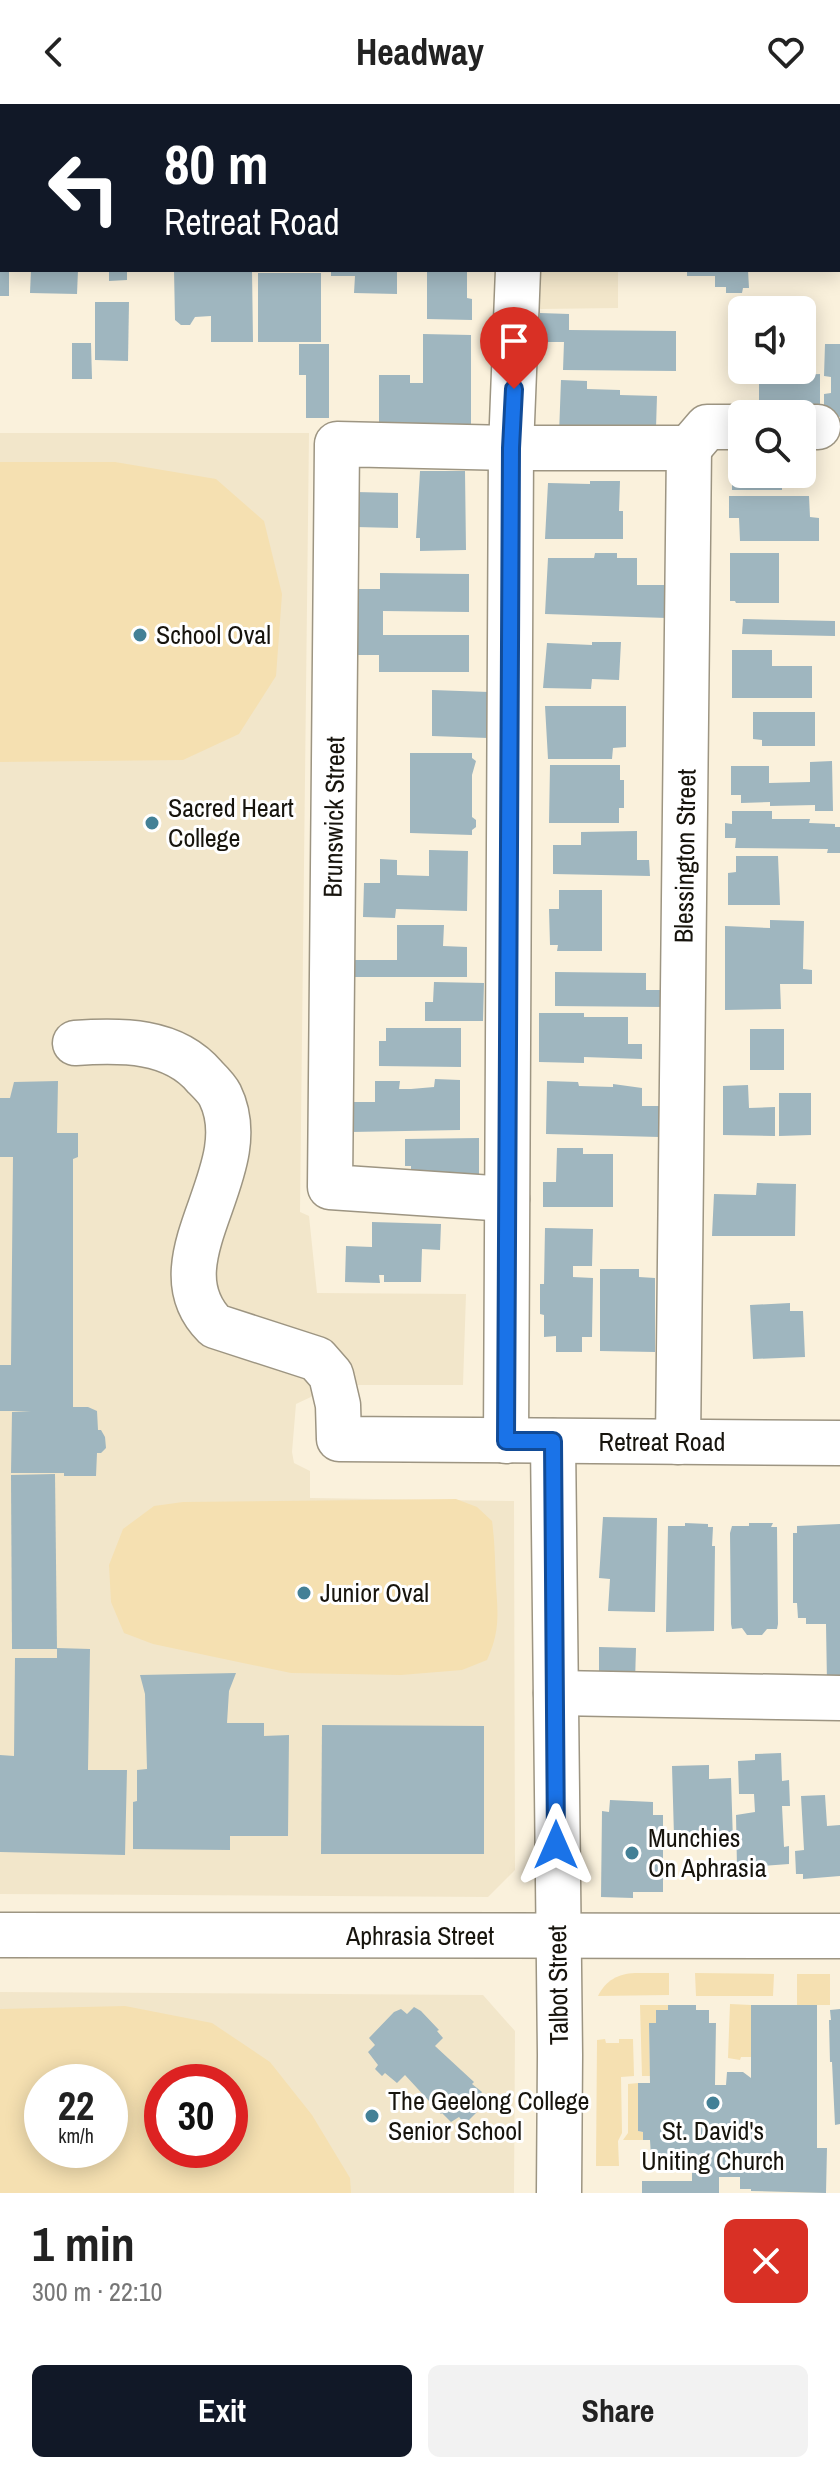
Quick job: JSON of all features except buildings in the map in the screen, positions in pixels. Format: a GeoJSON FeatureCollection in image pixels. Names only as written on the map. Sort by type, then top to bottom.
{"type":"FeatureCollection","features":[{"type":"Feature","properties":{"kind":"street"},"geometry":{"type":"LineString","coordinates":[[506,1441],[511,448],[518,272]]}},
{"type":"Feature","properties":{"kind":"street"},"geometry":{"type":"LineString","coordinates":[[511,448],[689,448],[707,427],[728,427]]}},
{"type":"Feature","properties":{"kind":"street","name":"Brunswick Street"},"geometry":{"type":"LineString","coordinates":[[507,1199],[330,1187],[337,444],[511,448]]}},
{"type":"Feature","properties":{"kind":"street","name":"Blessington Street"},"geometry":{"type":"LineString","coordinates":[[678,1442],[689,448]]}},
{"type":"Feature","properties":{"kind":"street","name":"Retreat Road"},"geometry":{"type":"LineString","coordinates":[[75,1043],[116,1041],[152,1045],[194,1064],[220,1094],[228,1119],[228,1151],[198,1249],[192,1276],[194,1295],[204,1315],[215,1326],[317,1359],[331,1375],[338,1405],[339,1439],[840,1443]]}},
{"type":"Feature","properties":{"kind":"street","name":"Talbot Street"},"geometry":{"type":"LineString","coordinates":[[553,1441],[559,2193]]}},
{"type":"Feature","properties":{"kind":"street"},"geometry":{"type":"LineString","coordinates":[[556,1693],[840,1698]]}},
{"type":"Feature","properties":{"kind":"street","name":"Aphrasia Street"},"geometry":{"type":"LineString","coordinates":[[0,1935],[840,1936]]}},
{"type":"Feature","properties":{"kind":"shaded area"},"geometry":{"type":"Polygon","coordinates":[[[541,272],[618,272],[618,308],[540,309],[541,272]]]}},
{"type":"Feature","properties":{"kind":"shaded area","name":"Sacred Heart College"},"geometry":{"type":"Polygon","coordinates":[[[0,433],[309,433],[300,1212],[309,1216],[317,1293],[466,1294],[463,1385],[313,1385],[313,1396],[296,1404],[292,1452],[294,1463],[310,1471],[310,1498],[514,1501],[515,1870],[488,1897],[0,1894],[0,433]]]}},
{"type":"Feature","properties":{"kind":"shaded area","name":"School Oval"},"geometry":{"type":"Polygon","coordinates":[[[0,462],[115,462],[216,479],[264,521],[282,594],[276,676],[239,734],[183,760],[0,762],[0,462]]]}},
{"type":"Feature","properties":{"kind":"shaded area","name":"Junior Oval"},"geometry":{"type":"Polygon","coordinates":[[[456,1499],[477,1507],[492,1521],[497,1605],[496,1632],[487,1660],[462,1670],[401,1675],[291,1673],[153,1644],[124,1633],[111,1602],[109,1565],[123,1529],[154,1506],[183,1502],[456,1499]]]}},
{"type":"Feature","properties":{"kind":"shaded area"},"geometry":{"type":"Polygon","coordinates":[[[635,1973],[669,1973],[669,1995],[598,1996],[613,1979],[635,1973]]]}},
{"type":"Feature","properties":{"kind":"shaded area"},"geometry":{"type":"Polygon","coordinates":[[[695,1973],[774,1974],[773,1996],[696,1996],[695,1973]]]}},
{"type":"Feature","properties":{"kind":"shaded area"},"geometry":{"type":"Polygon","coordinates":[[[797,1974],[830,1974],[830,2005],[797,2005],[797,1974]]]}},
{"type":"Feature","properties":{"kind":"shaded area","name":"The Geelong College Senior School"},"geometry":{"type":"Polygon","coordinates":[[[0,1992],[483,1995],[515,2031],[514,2193],[0,2193],[0,1992]]]}},
{"type":"Feature","properties":{"kind":"shaded area"},"geometry":{"type":"Polygon","coordinates":[[[730,2004],[751,2005],[752,2057],[741,2057],[740,2060],[728,2058],[730,2004]]]}},
{"type":"Feature","properties":{"kind":"shaded area"},"geometry":{"type":"Polygon","coordinates":[[[640,2005],[668,2005],[668,2010],[656,2010],[656,2023],[649,2023],[650,2076],[642,2076],[640,2005]]]}},
{"type":"Feature","properties":{"kind":"shaded area"},"geometry":{"type":"Polygon","coordinates":[[[125,2006],[212,2023],[270,2062],[312,2115],[350,2178],[351,2193],[0,2193],[0,2009],[125,2006]]]}},
{"type":"Feature","properties":{"kind":"shaded area"},"geometry":{"type":"Polygon","coordinates":[[[605,2039],[606,2043],[619,2043],[619,2039],[633,2039],[634,2076],[621,2077],[619,2166],[596,2166],[597,2040],[605,2039]]]}},
{"type":"Feature","properties":{"kind":"shaded area"},"geometry":{"type":"Polygon","coordinates":[[[638,2083],[638,2131],[643,2132],[643,2140],[623,2140],[628,2133],[628,2084],[638,2083]]]}},
{"type":"Feature","properties":{"kind":"place","name":"School Oval"},"geometry":{"type":"Point","coordinates":[140,635]}},
{"type":"Feature","properties":{"kind":"place","name":"Sacred Heart College"},"geometry":{"type":"Point","coordinates":[152,823]}},
{"type":"Feature","properties":{"kind":"place","name":"Junior Oval"},"geometry":{"type":"Point","coordinates":[304,1593]}},
{"type":"Feature","properties":{"kind":"place","name":"Munchies On Aphrasia"},"geometry":{"type":"Point","coordinates":[632,1853]}},
{"type":"Feature","properties":{"kind":"place","name":"St. David's Uniting Church"},"geometry":{"type":"Point","coordinates":[713,2103]}},
{"type":"Feature","properties":{"kind":"place","name":"The Geelong College Senior School"},"geometry":{"type":"Point","coordinates":[372,2116]}},
{"type":"Feature","properties":{"kind":"route"},"geometry":{"type":"LineString","coordinates":[[514,389],[511,448],[506,1441],[553,1441],[556,1845]]}}]}
